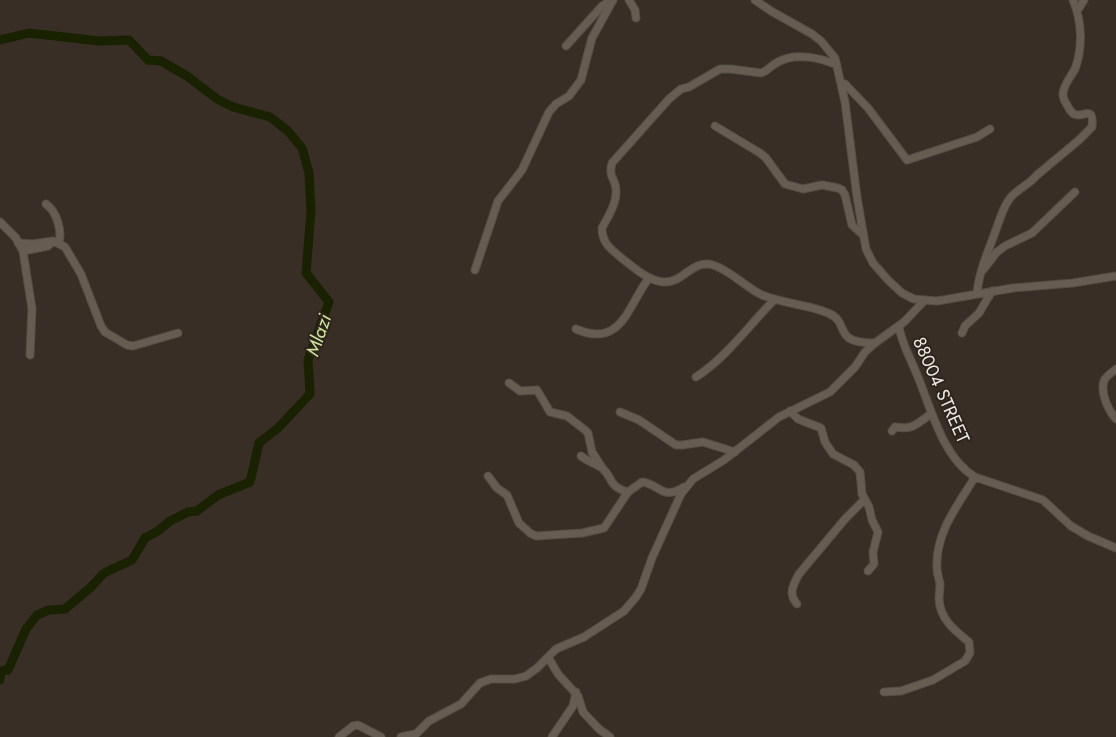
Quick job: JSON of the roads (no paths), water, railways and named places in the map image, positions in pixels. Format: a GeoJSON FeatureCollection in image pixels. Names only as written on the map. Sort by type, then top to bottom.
{"type":"FeatureCollection","features":[{"type":"Feature","properties":{"kind":"street"},"geometry":{"type":"LineString","coordinates":[[566,46],[602,6],[612,0]]}},
{"type":"Feature","properties":{"kind":"street"},"geometry":{"type":"LineString","coordinates":[[475,270],[498,201],[525,164],[549,112],[556,104],[569,96],[580,80],[592,38],[612,0]]}},
{"type":"Feature","properties":{"kind":"street"},"geometry":{"type":"LineString","coordinates":[[629,0],[635,10],[636,18]]}},
{"type":"Feature","properties":{"kind":"street"},"geometry":{"type":"LineString","coordinates":[[755,0],[821,40],[835,58],[842,83],[866,249],[873,263],[888,280],[907,296],[924,301],[937,301],[1013,288],[1072,283],[1116,276]]}},
{"type":"Feature","properties":{"kind":"street"},"geometry":{"type":"LineString","coordinates":[[977,294],[978,279],[1002,211],[1010,198],[1080,140],[1092,127],[1090,114],[1073,114],[1065,102],[1063,94],[1065,86],[1074,71],[1079,53],[1080,32],[1077,11],[1073,0]]}},
{"type":"Feature","properties":{"kind":"street"},"geometry":{"type":"LineString","coordinates":[[1077,11],[1084,0]]}},
{"type":"Feature","properties":{"kind":"street"},"geometry":{"type":"LineString","coordinates":[[837,65],[825,60],[800,58],[782,60],[775,63],[764,73],[720,69],[674,93],[612,163],[610,171],[617,188],[616,195],[602,228],[602,233],[608,247],[649,278],[666,282],[682,275],[695,266],[711,264],[720,267],[753,290],[775,299],[829,313],[839,322],[847,338],[864,343],[875,343]]}},
{"type":"Feature","properties":{"kind":"street"},"geometry":{"type":"LineString","coordinates":[[842,83],[846,84],[868,108],[907,160],[977,136],[990,129]]}},
{"type":"Feature","properties":{"kind":"street"},"geometry":{"type":"LineString","coordinates":[[715,126],[760,153],[766,158],[785,184],[804,189],[822,185],[842,190],[845,195],[852,225],[863,234]]}},
{"type":"Feature","properties":{"kind":"street"},"geometry":{"type":"LineString","coordinates":[[978,279],[997,252],[1032,233],[1074,192]]}},
{"type":"Feature","properties":{"kind":"street"},"geometry":{"type":"LineString","coordinates":[[23,251],[48,246],[56,242],[60,230],[55,215],[46,204]]}},
{"type":"Feature","properties":{"kind":"street"},"geometry":{"type":"LineString","coordinates":[[0,222],[16,238],[23,251],[32,309],[30,355]]}},
{"type":"Feature","properties":{"kind":"street"},"geometry":{"type":"LineString","coordinates":[[18,243],[56,242],[65,247],[81,274],[101,326],[110,336],[133,346],[178,333]]}},
{"type":"Feature","properties":{"kind":"street"},"geometry":{"type":"LineString","coordinates":[[576,330],[594,334],[606,332],[619,326],[636,302],[649,278]]}},
{"type":"Feature","properties":{"kind":"street"},"geometry":{"type":"LineString","coordinates":[[1116,280],[1116,285]]}},
{"type":"Feature","properties":{"kind":"street"},"geometry":{"type":"LineString","coordinates":[[962,333],[965,326],[979,313],[992,291]]}},
{"type":"Feature","properties":{"kind":"street"},"geometry":{"type":"LineString","coordinates":[[696,377],[724,354],[775,299]]}},
{"type":"Feature","properties":{"kind":"street"},"geometry":{"type":"LineString","coordinates":[[488,476],[497,488],[507,495],[519,523],[536,536],[582,533],[604,528],[628,492],[642,482],[648,483],[661,491],[675,492],[735,452],[790,411],[825,396],[855,367],[865,352],[899,326],[924,301]]}},
{"type":"Feature","properties":{"kind":"street","name":"88004 STREET"},"geometry":{"type":"LineString","coordinates":[[899,326],[902,342],[916,370],[931,414],[957,462],[975,477],[1043,500],[1071,526],[1100,542],[1116,548]]}},
{"type":"Feature","properties":{"kind":"street"},"geometry":{"type":"LineString","coordinates":[[1116,369],[1106,378],[1104,385],[1107,407],[1116,419]]}},
{"type":"Feature","properties":{"kind":"street"},"geometry":{"type":"LineString","coordinates":[[510,383],[520,391],[537,390],[550,412],[564,415],[583,427],[588,433],[592,452],[611,483],[621,490],[628,492]]}},
{"type":"Feature","properties":{"kind":"street"},"geometry":{"type":"LineString","coordinates":[[790,411],[798,418],[821,428],[825,442],[833,454],[857,468],[860,472],[862,494],[869,507],[878,536],[874,552],[874,564],[868,570]]}},
{"type":"Feature","properties":{"kind":"street"},"geometry":{"type":"LineString","coordinates":[[620,412],[639,420],[676,445],[703,442],[735,452]]}},
{"type":"Feature","properties":{"kind":"street"},"geometry":{"type":"LineString","coordinates":[[892,430],[895,427],[908,428],[931,414]]}},
{"type":"Feature","properties":{"kind":"street"},"geometry":{"type":"LineString","coordinates":[[581,456],[603,469]]}},
{"type":"Feature","properties":{"kind":"street"},"geometry":{"type":"LineString","coordinates":[[884,692],[901,690],[933,680],[965,661],[969,656],[969,642],[951,627],[944,618],[939,600],[940,585],[937,562],[942,536],[960,499],[975,477]]}},
{"type":"Feature","properties":{"kind":"street"},"geometry":{"type":"LineString","coordinates":[[400,737],[414,736],[429,721],[461,704],[474,688],[484,681],[495,678],[509,679],[526,676],[556,649],[584,637],[624,611],[632,603],[640,589],[666,525],[687,485]]}},
{"type":"Feature","properties":{"kind":"street"},"geometry":{"type":"LineString","coordinates":[[797,604],[792,592],[799,574],[865,498]]}},
{"type":"Feature","properties":{"kind":"street"},"geometry":{"type":"LineString","coordinates":[[548,657],[558,674],[576,692],[583,712],[599,729],[610,737]]}},
{"type":"Feature","properties":{"kind":"street"},"geometry":{"type":"LineString","coordinates":[[552,737],[573,706],[576,692]]}},
{"type":"Feature","properties":{"kind":"street"},"geometry":{"type":"LineString","coordinates":[[339,737],[353,726],[358,725],[381,737]]}},
{"type":"Feature","properties":{"kind":"waterway","name":"Mlazi"},"geometry":{"type":"LineString","coordinates":[[0,40],[29,33],[99,41],[129,40],[148,60],[161,61],[187,76],[217,99],[233,107],[270,117],[288,131],[302,148],[309,173],[311,211],[306,273],[329,302],[308,360],[310,394],[278,428],[259,443],[250,482],[218,495],[197,511],[188,512],[170,521],[158,531],[145,538],[132,560],[104,573],[90,588],[65,609],[49,610],[37,615],[26,629],[8,670],[1,671],[0,680]]}}]}
